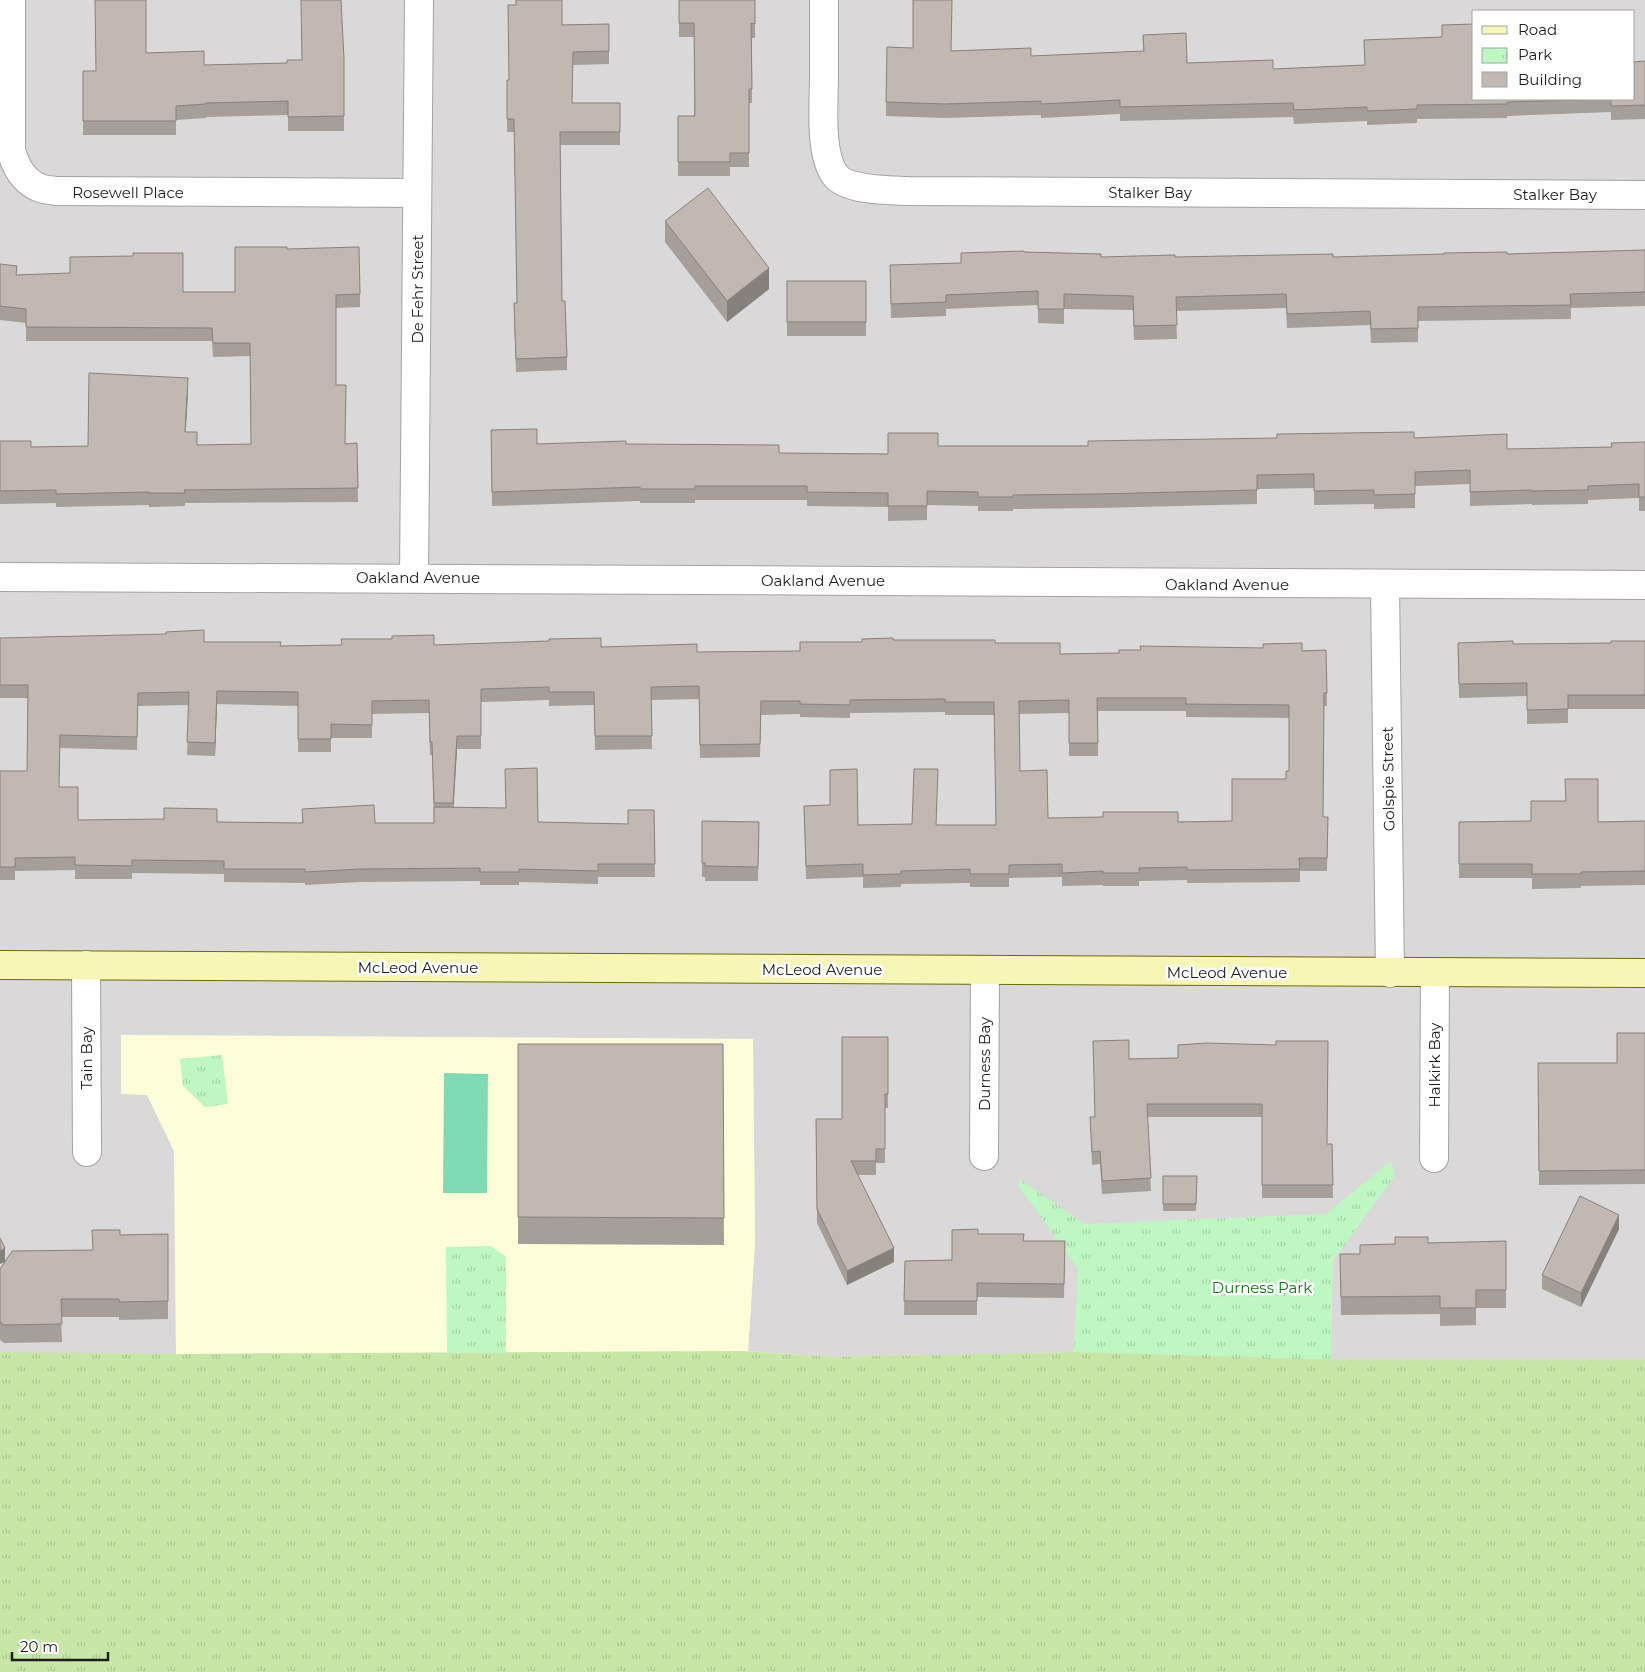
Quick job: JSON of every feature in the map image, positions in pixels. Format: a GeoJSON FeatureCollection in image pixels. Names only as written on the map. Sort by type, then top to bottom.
{"type":"FeatureCollection","features":[{"type":"Feature","properties":{"kind":"street","name":"Rosewell Place"},"geometry":{"type":"LineString","coordinates":[[11,0],[11,150],[15,164],[25,178],[38,187],[57,191],[417,193]]}},
{"type":"Feature","properties":{"kind":"street","name":"De Fehr Street"},"geometry":{"type":"LineString","coordinates":[[414,577],[419,0]]}},
{"type":"Feature","properties":{"kind":"street","name":"Stalker Bay"},"geometry":{"type":"LineString","coordinates":[[824,0],[824,134],[827,157],[835,176],[851,185],[870,189],[908,191],[1645,194]]}},
{"type":"Feature","properties":{"kind":"street","name":"Oakland Avenue"},"geometry":{"type":"LineString","coordinates":[[0,577],[414,577],[1385,585],[1645,585]]}},
{"type":"Feature","properties":{"kind":"street","name":"Golspie Street"},"geometry":{"type":"LineString","coordinates":[[1385,585],[1390,972]]}},
{"type":"Feature","properties":{"kind":"street","name":"McLeod Avenue"},"geometry":{"type":"LineString","coordinates":[[0,965],[1645,973]]}},
{"type":"Feature","properties":{"kind":"street","name":"Tain Bay"},"geometry":{"type":"LineString","coordinates":[[86,965],[87,1152]]}},
{"type":"Feature","properties":{"kind":"street","name":"Durness Bay"},"geometry":{"type":"LineString","coordinates":[[984,971],[984,1156]]}},
{"type":"Feature","properties":{"kind":"street","name":"Halkirk Bay"},"geometry":{"type":"LineString","coordinates":[[1434,1158],[1435,972]]}},
{"type":"Feature","properties":{"kind":"shaded area"},"geometry":{"type":"Polygon","coordinates":[[[0,0],[1645,0],[1645,1359],[1331,1359],[1074,1352],[834,1357],[748,1351],[755,1242],[753,1039],[121,1035],[121,1094],[147,1094],[174,1151],[176,1354],[0,1353],[0,0]]]}},
{"type":"Feature","properties":{"kind":"shaded area"},"geometry":{"type":"Polygon","coordinates":[[[121,1035],[753,1039],[755,1242],[748,1351],[176,1354],[174,1151],[147,1095],[121,1094],[121,1035]]]}},
{"type":"Feature","properties":{"kind":"green space"},"geometry":{"type":"Polygon","coordinates":[[[222,1055],[228,1104],[205,1107],[183,1086],[180,1059],[222,1055]]]}},
{"type":"Feature","properties":{"kind":"green space"},"geometry":{"type":"Polygon","coordinates":[[[444,1073],[488,1074],[487,1193],[443,1193],[444,1073]]]}},
{"type":"Feature","properties":{"kind":"green space","name":"Durness Park"},"geometry":{"type":"Polygon","coordinates":[[[1391,1161],[1395,1175],[1333,1261],[1331,1359],[1074,1352],[1078,1269],[1018,1185],[1020,1179],[1084,1224],[1326,1214],[1391,1161]]]}},
{"type":"Feature","properties":{"kind":"green space"},"geometry":{"type":"Polygon","coordinates":[[[491,1246],[506,1257],[506,1353],[447,1353],[446,1247],[491,1246]]]}},
{"type":"Feature","properties":{"kind":"green space"},"geometry":{"type":"Polygon","coordinates":[[[742,1351],[834,1357],[1074,1352],[1331,1359],[1645,1359],[1645,1672],[0,1672],[0,1352],[176,1354],[742,1351]]]}},
{"type":"Feature","properties":{"kind":"building"},"geometry":{"type":"Polygon","coordinates":[[[95,0],[146,0],[146,53],[204,51],[204,65],[287,63],[287,60],[302,60],[301,0],[341,0],[344,116],[288,117],[288,101],[206,103],[176,106],[176,121],[83,121],[83,71],[96,71],[95,0]]]}},
{"type":"Feature","properties":{"kind":"building"},"geometry":{"type":"Polygon","coordinates":[[[516,0],[562,0],[562,25],[609,24],[609,51],[573,52],[572,103],[620,103],[620,132],[560,132],[562,301],[565,301],[567,357],[516,359],[514,303],[517,303],[514,119],[507,119],[507,80],[509,80],[508,5],[516,5],[516,0]]]}},
{"type":"Feature","properties":{"kind":"building"},"geometry":{"type":"Polygon","coordinates":[[[679,0],[755,0],[755,24],[751,23],[752,89],[749,89],[749,153],[730,153],[730,162],[678,162],[678,116],[695,116],[694,23],[679,23],[679,0]]]}},
{"type":"Feature","properties":{"kind":"building"},"geometry":{"type":"Polygon","coordinates":[[[913,0],[952,0],[951,51],[1031,48],[1031,56],[1144,51],[1143,35],[1186,33],[1187,63],[1273,60],[1273,69],[1365,65],[1364,40],[1442,37],[1442,25],[1472,24],[1472,100],[1572,100],[1507,102],[1507,104],[1417,105],[1417,109],[1367,111],[1367,107],[1294,110],[1293,103],[1120,107],[1120,100],[1041,104],[1041,101],[945,104],[886,102],[887,47],[913,48],[913,0]]]}},
{"type":"Feature","properties":{"kind":"building"},"geometry":{"type":"Polygon","coordinates":[[[1645,61],[1645,105],[1611,106],[1611,100],[1635,100],[1635,62],[1645,61]]]}},
{"type":"Feature","properties":{"kind":"building"},"geometry":{"type":"Polygon","coordinates":[[[708,188],[769,268],[727,301],[665,221],[708,188]]]}},
{"type":"Feature","properties":{"kind":"building"},"geometry":{"type":"Polygon","coordinates":[[[235,247],[287,247],[287,249],[359,247],[360,294],[336,295],[336,385],[346,385],[345,444],[357,443],[358,488],[184,490],[185,493],[56,494],[56,490],[0,491],[0,441],[31,441],[31,447],[88,446],[89,373],[188,378],[185,432],[197,432],[197,445],[251,444],[250,343],[213,343],[212,328],[26,327],[26,309],[0,306],[0,264],[17,266],[16,275],[70,273],[70,257],[133,256],[133,253],[183,253],[183,292],[235,292],[235,247]]]}},
{"type":"Feature","properties":{"kind":"building"},"geometry":{"type":"Polygon","coordinates":[[[1645,250],[1645,292],[1570,294],[1571,305],[1418,307],[1418,328],[1371,329],[1370,311],[1287,314],[1286,294],[1176,297],[1177,325],[1134,326],[1133,296],[1064,294],[1064,309],[1038,309],[1038,291],[946,295],[946,302],[891,304],[890,265],[961,263],[961,253],[1024,251],[1101,254],[1101,257],[1333,254],[1333,257],[1444,253],[1507,252],[1507,254],[1645,250]]]}},
{"type":"Feature","properties":{"kind":"building"},"geometry":{"type":"Polygon","coordinates":[[[787,281],[866,281],[866,322],[787,322],[787,281]]]}},
{"type":"Feature","properties":{"kind":"building"},"geometry":{"type":"Polygon","coordinates":[[[537,429],[537,444],[626,441],[626,444],[779,445],[779,453],[888,454],[888,433],[938,433],[938,446],[1088,446],[1088,441],[1277,438],[1277,434],[1414,432],[1414,438],[1507,434],[1507,449],[1612,447],[1611,443],[1645,442],[1645,497],[1639,497],[1639,484],[1588,486],[1588,490],[1470,492],[1470,470],[1415,472],[1415,494],[1374,495],[1374,490],[1314,491],[1314,474],[1257,475],[1257,490],[1013,495],[1013,497],[978,497],[978,492],[927,491],[927,506],[888,506],[888,493],[807,492],[807,486],[695,486],[695,489],[640,489],[640,487],[492,492],[491,430],[537,429]]]}},
{"type":"Feature","properties":{"kind":"building"},"geometry":{"type":"Polygon","coordinates":[[[204,630],[204,642],[281,642],[280,646],[342,645],[341,639],[392,639],[392,636],[434,635],[434,645],[601,638],[601,647],[697,644],[697,652],[800,651],[800,642],[862,642],[862,639],[893,638],[893,640],[995,640],[995,643],[1060,643],[1060,654],[1119,653],[1119,650],[1141,650],[1140,646],[1263,648],[1263,644],[1302,643],[1302,651],[1326,650],[1327,693],[1324,693],[1323,817],[1328,817],[1327,858],[1299,858],[1300,869],[1187,870],[1187,867],[1139,868],[1139,873],[1103,873],[1103,871],[1062,873],[1062,864],[1009,865],[1009,874],[970,874],[970,869],[901,871],[901,874],[863,875],[863,864],[806,866],[804,806],[830,805],[830,770],[857,769],[858,825],[912,824],[914,769],[938,769],[936,825],[996,825],[994,702],[945,702],[945,699],[850,700],[850,705],[800,704],[800,701],[761,701],[760,744],[700,745],[699,686],[651,687],[652,736],[595,736],[594,692],[549,692],[549,687],[481,689],[481,736],[457,736],[453,803],[434,803],[429,700],[372,701],[372,725],[331,724],[331,739],[298,739],[298,692],[217,691],[215,743],[187,742],[189,692],[138,693],[137,737],[60,735],[59,787],[78,787],[78,820],[164,819],[164,808],[217,809],[217,822],[303,823],[302,809],[374,805],[375,823],[434,823],[434,807],[506,808],[505,769],[537,768],[538,822],[628,824],[628,810],[654,810],[655,864],[598,864],[598,871],[519,869],[519,872],[480,872],[480,868],[361,869],[305,872],[305,869],[224,869],[224,861],[132,860],[132,866],[75,865],[75,857],[15,858],[15,867],[0,867],[0,771],[27,771],[28,685],[0,685],[0,638],[166,634],[166,632],[204,630]],[[1097,698],[1098,743],[1069,743],[1069,700],[1019,701],[1020,771],[1047,770],[1048,818],[1103,817],[1103,812],[1178,812],[1178,822],[1232,821],[1232,779],[1286,779],[1286,771],[1289,771],[1289,705],[1186,704],[1186,698],[1097,698]]]}},
{"type":"Feature","properties":{"kind":"building"},"geometry":{"type":"Polygon","coordinates":[[[1513,641],[1513,644],[1645,641],[1645,695],[1568,695],[1568,709],[1527,710],[1527,683],[1459,684],[1458,643],[1513,641]]]}},
{"type":"Feature","properties":{"kind":"building"},"geometry":{"type":"Polygon","coordinates":[[[1565,779],[1598,779],[1598,822],[1645,821],[1645,871],[1532,874],[1532,864],[1459,864],[1459,822],[1531,821],[1531,801],[1566,801],[1565,779]]]}},
{"type":"Feature","properties":{"kind":"building"},"geometry":{"type":"Polygon","coordinates":[[[702,821],[759,822],[758,867],[705,866],[705,863],[702,863],[702,821]]]}},
{"type":"Feature","properties":{"kind":"building"},"geometry":{"type":"Polygon","coordinates":[[[1617,1033],[1645,1033],[1645,1170],[1539,1171],[1538,1063],[1617,1063],[1617,1033]]]}},
{"type":"Feature","properties":{"kind":"building"},"geometry":{"type":"Polygon","coordinates":[[[842,1037],[888,1037],[888,1094],[885,1094],[885,1149],[876,1149],[876,1161],[851,1161],[894,1248],[847,1271],[817,1209],[816,1119],[842,1119],[842,1037]]]}},
{"type":"Feature","properties":{"kind":"building"},"geometry":{"type":"Polygon","coordinates":[[[1129,1040],[1129,1059],[1178,1058],[1178,1045],[1206,1043],[1276,1045],[1276,1041],[1328,1041],[1327,1144],[1332,1144],[1333,1185],[1262,1185],[1262,1104],[1147,1104],[1151,1178],[1102,1181],[1100,1151],[1092,1152],[1090,1117],[1095,1117],[1093,1041],[1129,1040]]]}},
{"type":"Feature","properties":{"kind":"building"},"geometry":{"type":"Polygon","coordinates":[[[518,1044],[723,1044],[724,1218],[518,1217],[518,1044]]]}},
{"type":"Feature","properties":{"kind":"building"},"geometry":{"type":"Polygon","coordinates":[[[1163,1176],[1197,1176],[1196,1204],[1163,1204],[1163,1176]]]}},
{"type":"Feature","properties":{"kind":"building"},"geometry":{"type":"Polygon","coordinates":[[[1580,1196],[1619,1215],[1581,1293],[1542,1275],[1580,1196]]]}},
{"type":"Feature","properties":{"kind":"building"},"geometry":{"type":"Polygon","coordinates":[[[978,1229],[978,1234],[1024,1234],[1023,1241],[1065,1241],[1064,1284],[977,1283],[977,1301],[904,1301],[905,1261],[952,1260],[952,1230],[978,1229]]]}},
{"type":"Feature","properties":{"kind":"building"},"geometry":{"type":"Polygon","coordinates":[[[92,1230],[120,1230],[120,1235],[168,1234],[168,1301],[119,1302],[119,1299],[61,1299],[62,1324],[4,1325],[0,1322],[0,1269],[12,1251],[93,1250],[92,1230]]]}},
{"type":"Feature","properties":{"kind":"building"},"geometry":{"type":"Polygon","coordinates":[[[1395,1237],[1428,1237],[1428,1243],[1506,1241],[1506,1290],[1476,1290],[1476,1308],[1440,1308],[1440,1296],[1341,1297],[1340,1254],[1360,1254],[1360,1245],[1395,1244],[1395,1237]]]}},
{"type":"Feature","properties":{"kind":"building"},"geometry":{"type":"Polygon","coordinates":[[[0,1238],[5,1248],[0,1251],[0,1238]]]}}]}
